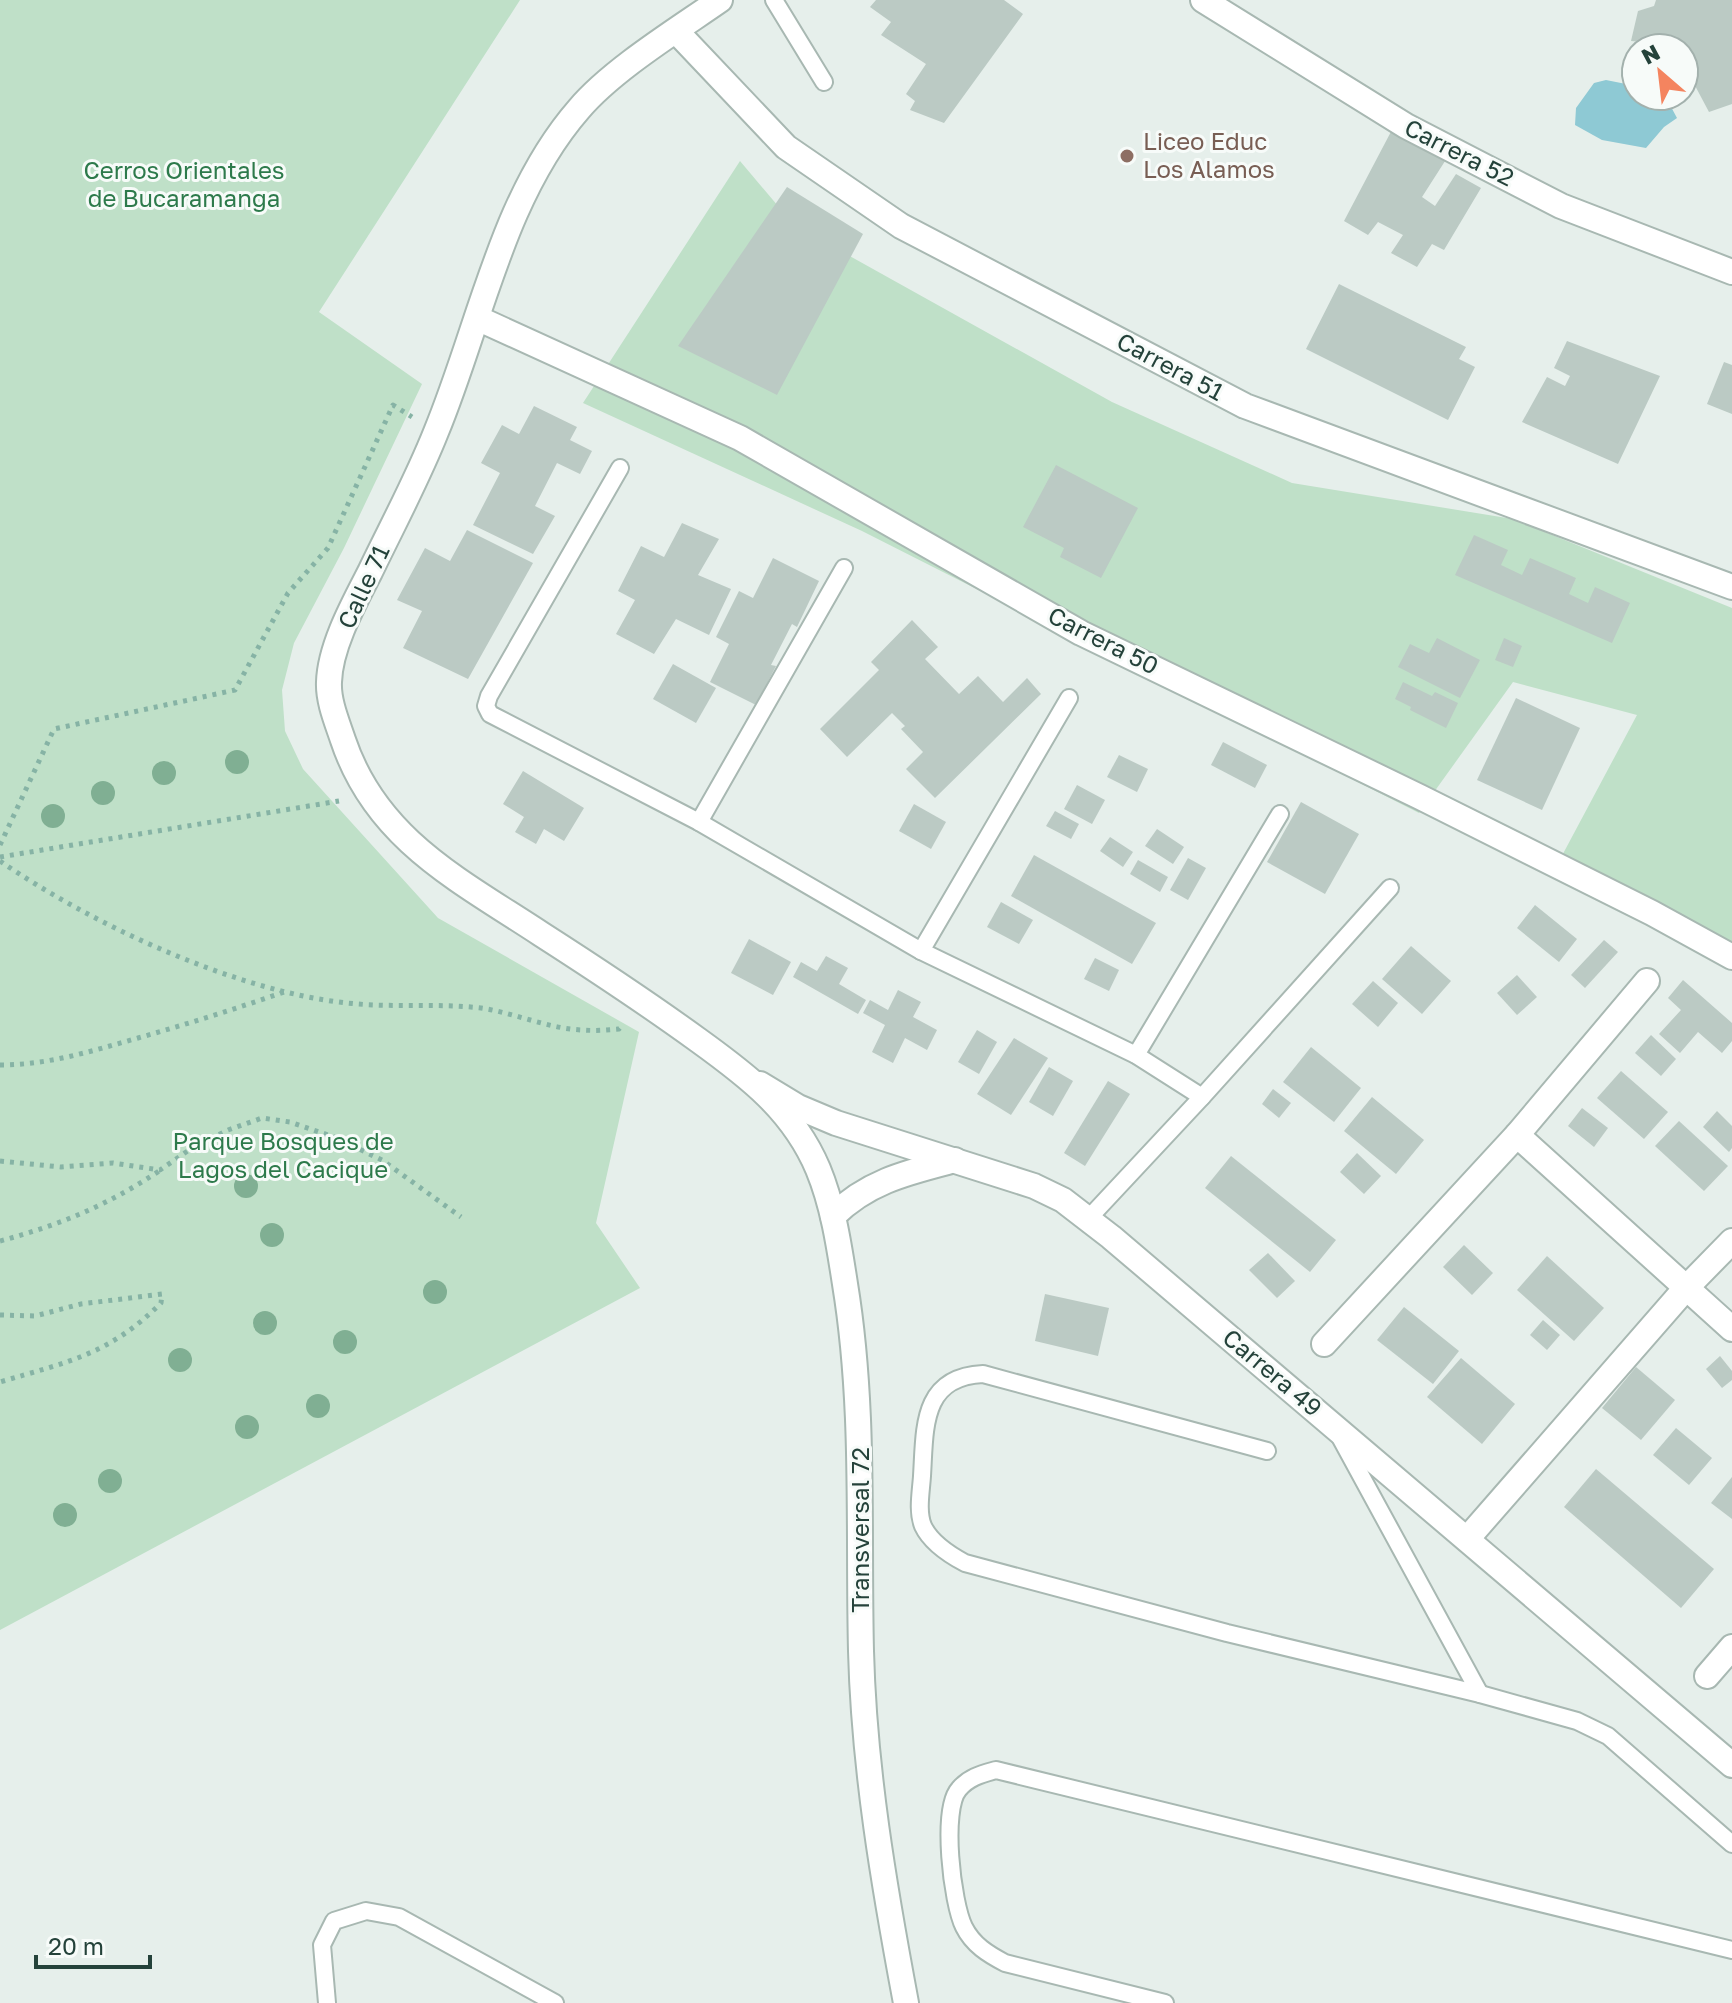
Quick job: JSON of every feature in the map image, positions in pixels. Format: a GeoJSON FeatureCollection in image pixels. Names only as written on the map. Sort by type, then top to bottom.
{"type":"FeatureCollection","features":[{"type":"Feature","properties":{"kind":"street","name":"Calle 71"},"geometry":{"type":"LineString","coordinates":[[720,0],[580,107],[543,159],[518,207],[437,432],[337,645],[329,682],[334,713],[347,754],[368,796],[412,845],[444,870],[641,999],[754,1080]]}},
{"type":"Feature","properties":{"kind":"street","name":"Carrera 52"},"geometry":{"type":"LineString","coordinates":[[1203,0],[1406,126],[1561,206],[1732,272]]}},
{"type":"Feature","properties":{"kind":"street","name":"Carrera 51"},"geometry":{"type":"LineString","coordinates":[[676,31],[786,147],[901,226],[1245,406],[1732,587]]}},
{"type":"Feature","properties":{"kind":"street","name":"Carrera 50"},"geometry":{"type":"LineString","coordinates":[[477,318],[740,438],[1081,633],[1448,811],[1652,913],[1732,957]]}},
{"type":"Feature","properties":{"kind":"street"},"geometry":{"type":"LineString","coordinates":[[1324,1344],[1517,1135],[1647,981]]}},
{"type":"Feature","properties":{"kind":"street","name":"Carrera 49"},"geometry":{"type":"LineString","coordinates":[[754,1080],[798,1107],[836,1123],[1034,1186],[1063,1200],[1732,1765]]}},
{"type":"Feature","properties":{"kind":"street","name":"Transversal 72"},"geometry":{"type":"LineString","coordinates":[[754,1080],[785,1116],[815,1162],[833,1216],[848,1303],[859,1408],[861,1647],[869,1772],[906,2003]]}},
{"type":"Feature","properties":{"kind":"street"},"geometry":{"type":"LineString","coordinates":[[1517,1135],[1732,1329]]}},
{"type":"Feature","properties":{"kind":"street"},"geometry":{"type":"LineString","coordinates":[[833,1216],[858,1194],[882,1180],[955,1160]]}},
{"type":"Feature","properties":{"kind":"street"},"geometry":{"type":"LineString","coordinates":[[1467,1539],[1686,1288],[1732,1241]]}},
{"type":"Feature","properties":{"kind":"street"},"geometry":{"type":"LineString","coordinates":[[1707,1676],[1732,1647]]}},
{"type":"Feature","properties":{"kind":"lane"},"geometry":{"type":"LineString","coordinates":[[774,0],[824,82]]}},
{"type":"Feature","properties":{"kind":"lane"},"geometry":{"type":"LineString","coordinates":[[620,468],[489,696],[486,706],[490,714],[699,822],[921,951],[1136,1055],[1202,1097]]}},
{"type":"Feature","properties":{"kind":"lane"},"geometry":{"type":"LineString","coordinates":[[699,822],[844,568]]}},
{"type":"Feature","properties":{"kind":"lane"},"geometry":{"type":"LineString","coordinates":[[921,951],[1069,698]]}},
{"type":"Feature","properties":{"kind":"lane"},"geometry":{"type":"LineString","coordinates":[[1136,1055],[1280,814]]}},
{"type":"Feature","properties":{"kind":"lane"},"geometry":{"type":"LineString","coordinates":[[1088,1219],[1390,888]]}},
{"type":"Feature","properties":{"kind":"lane"},"geometry":{"type":"LineString","coordinates":[[1267,1451],[983,1374],[963,1375],[932,1401],[925,1418],[920,1508],[923,1526],[951,1556],[965,1563],[1577,1721],[1608,1736],[1732,1844]]}},
{"type":"Feature","properties":{"kind":"lane"},"geometry":{"type":"LineString","coordinates":[[1333,1426],[1480,1694]]}},
{"type":"Feature","properties":{"kind":"lane"},"geometry":{"type":"LineString","coordinates":[[1165,2003],[1005,1963],[983,1951],[965,1929],[956,1905],[949,1814],[956,1791],[972,1777],[996,1770],[1732,1950]]}},
{"type":"Feature","properties":{"kind":"lane"},"geometry":{"type":"LineString","coordinates":[[327,2003],[322,1945],[334,1921],[366,1911],[399,1917],[555,2003]]}},
{"type":"Feature","properties":{"kind":"path"},"geometry":{"type":"LineString","coordinates":[[0,845],[54,729],[235,690],[288,593],[328,548],[393,405],[437,432]]}},
{"type":"Feature","properties":{"kind":"path"},"geometry":{"type":"LineString","coordinates":[[0,859],[368,796]]}},
{"type":"Feature","properties":{"kind":"path"},"geometry":{"type":"LineString","coordinates":[[0,859],[42,890],[150,944],[284,992],[349,1004],[439,1004],[484,1009],[580,1030],[619,1029],[641,999]]}},
{"type":"Feature","properties":{"kind":"path"},"geometry":{"type":"LineString","coordinates":[[0,1065],[25,1065],[80,1055],[208,1019],[284,992]]}},
{"type":"Feature","properties":{"kind":"path"},"geometry":{"type":"LineString","coordinates":[[0,1241],[43,1230],[121,1197],[192,1148],[262,1118],[290,1122],[334,1137],[382,1160],[461,1217]]}},
{"type":"Feature","properties":{"kind":"path"},"geometry":{"type":"LineString","coordinates":[[0,1161],[61,1167],[113,1163],[160,1170]]}},
{"type":"Feature","properties":{"kind":"path"},"geometry":{"type":"LineString","coordinates":[[0,1315],[35,1316],[81,1304],[162,1294],[161,1303],[145,1319],[114,1341],[77,1360],[0,1382]]}},
{"type":"Feature","properties":{"kind":"green space","name":"Parque Bosques de Lagos del Cacique"},"geometry":{"type":"Polygon","coordinates":[[[0,0],[520,0],[319,312],[422,384],[344,548],[294,643],[282,690],[285,731],[303,769],[438,918],[639,1032],[596,1223],[640,1288],[0,1630],[0,0]]]}},
{"type":"Feature","properties":{"kind":"green space"},"geometry":{"type":"Polygon","coordinates":[[[740,161],[794,225],[1112,402],[1292,483],[1513,519],[1732,608],[1732,957],[1557,865],[1637,715],[1513,682],[1419,813],[862,531],[583,403],[740,161]]]}},
{"type":"Feature","properties":{"kind":"water"},"geometry":{"type":"Polygon","coordinates":[[[1606,80],[1620,83],[1620,112],[1674,112],[1677,118],[1664,127],[1646,148],[1602,140],[1575,125],[1576,108],[1594,83],[1606,80]]]}},
{"type":"Feature","properties":{"kind":"building"},"geometry":{"type":"Polygon","coordinates":[[[876,0],[1004,0],[1023,14],[944,123],[910,110],[915,101],[906,94],[926,64],[881,35],[891,22],[870,7],[876,0]]]}},
{"type":"Feature","properties":{"kind":"building"},"geometry":{"type":"Polygon","coordinates":[[[1656,0],[1732,0],[1732,104],[1709,112],[1700,95],[1700,32],[1633,32],[1638,11],[1654,6],[1656,0]]]}},
{"type":"Feature","properties":{"kind":"building"},"geometry":{"type":"Polygon","coordinates":[[[1394,126],[1447,158],[1422,197],[1435,206],[1456,174],[1481,188],[1444,250],[1432,244],[1417,267],[1391,253],[1403,235],[1378,222],[1368,235],[1344,221],[1394,126]]]}},
{"type":"Feature","properties":{"kind":"building"},"geometry":{"type":"Polygon","coordinates":[[[787,187],[863,234],[777,395],[678,346],[787,187]]]}},
{"type":"Feature","properties":{"kind":"building"},"geometry":{"type":"Polygon","coordinates":[[[1339,284],[1466,347],[1459,359],[1475,367],[1448,420],[1306,349],[1339,284]]]}},
{"type":"Feature","properties":{"kind":"building"},"geometry":{"type":"Polygon","coordinates":[[[1567,341],[1660,376],[1618,464],[1522,422],[1547,377],[1565,386],[1570,376],[1554,368],[1567,341]]]}},
{"type":"Feature","properties":{"kind":"building"},"geometry":{"type":"Polygon","coordinates":[[[1724,362],[1732,365],[1732,414],[1707,404],[1724,362]]]}},
{"type":"Feature","properties":{"kind":"building"},"geometry":{"type":"Polygon","coordinates":[[[534,406],[577,427],[570,440],[592,451],[580,474],[557,463],[535,506],[555,516],[533,554],[473,525],[500,473],[481,463],[502,425],[519,434],[534,406]]]}},
{"type":"Feature","properties":{"kind":"building"},"geometry":{"type":"Polygon","coordinates":[[[1056,465],[1138,508],[1101,578],[1060,557],[1064,548],[1023,527],[1056,465]]]}},
{"type":"Feature","properties":{"kind":"building"},"geometry":{"type":"Polygon","coordinates":[[[682,523],[719,539],[698,575],[731,589],[709,635],[676,619],[654,654],[616,634],[635,600],[618,591],[641,546],[664,557],[682,523]]]}},
{"type":"Feature","properties":{"kind":"building"},"geometry":{"type":"Polygon","coordinates":[[[467,530],[533,563],[468,679],[403,648],[422,611],[397,600],[425,548],[450,561],[467,530]]]}},
{"type":"Feature","properties":{"kind":"building"},"geometry":{"type":"Polygon","coordinates":[[[1474,535],[1508,550],[1501,565],[1522,575],[1530,558],[1576,578],[1569,594],[1588,603],[1595,587],[1630,603],[1612,643],[1455,575],[1474,535]]]}},
{"type":"Feature","properties":{"kind":"building"},"geometry":{"type":"Polygon","coordinates":[[[773,558],[819,581],[797,627],[792,624],[771,665],[776,666],[756,705],[710,682],[729,644],[716,637],[739,591],[753,598],[773,558]]]}},
{"type":"Feature","properties":{"kind":"building"},"geometry":{"type":"Polygon","coordinates":[[[912,620],[938,647],[925,659],[959,694],[978,676],[1003,702],[1027,678],[1041,694],[935,798],[906,769],[923,752],[901,729],[905,726],[892,713],[847,757],[820,729],[879,670],[871,662],[912,620]]]}},
{"type":"Feature","properties":{"kind":"building"},"geometry":{"type":"Polygon","coordinates":[[[1437,638],[1480,660],[1460,698],[1398,667],[1410,644],[1429,653],[1437,638]]]}},
{"type":"Feature","properties":{"kind":"building"},"geometry":{"type":"Polygon","coordinates":[[[1504,638],[1522,646],[1513,667],[1495,660],[1504,638]]]}},
{"type":"Feature","properties":{"kind":"building"},"geometry":{"type":"Polygon","coordinates":[[[673,664],[716,688],[696,723],[653,699],[673,664]]]}},
{"type":"Feature","properties":{"kind":"building"},"geometry":{"type":"Polygon","coordinates":[[[1403,682],[1432,696],[1435,692],[1458,703],[1446,728],[1395,699],[1403,682]]]}},
{"type":"Feature","properties":{"kind":"building"},"geometry":{"type":"Polygon","coordinates":[[[1516,698],[1580,728],[1542,810],[1477,780],[1516,698]]]}},
{"type":"Feature","properties":{"kind":"building"},"geometry":{"type":"Polygon","coordinates":[[[1223,742],[1267,765],[1255,788],[1211,765],[1223,742]]]}},
{"type":"Feature","properties":{"kind":"building"},"geometry":{"type":"Polygon","coordinates":[[[1119,755],[1148,769],[1137,792],[1107,777],[1119,755]]]}},
{"type":"Feature","properties":{"kind":"building"},"geometry":{"type":"Polygon","coordinates":[[[523,771],[584,808],[564,841],[544,829],[536,844],[515,832],[524,817],[503,804],[523,771]]]}},
{"type":"Feature","properties":{"kind":"building"},"geometry":{"type":"Polygon","coordinates":[[[1077,785],[1105,800],[1092,824],[1064,809],[1077,785]]]}},
{"type":"Feature","properties":{"kind":"building"},"geometry":{"type":"Polygon","coordinates":[[[1301,802],[1359,834],[1325,894],[1267,862],[1301,802]]]}},
{"type":"Feature","properties":{"kind":"building"},"geometry":{"type":"Polygon","coordinates":[[[914,804],[946,822],[931,849],[899,831],[914,804]]]}},
{"type":"Feature","properties":{"kind":"building"},"geometry":{"type":"Polygon","coordinates":[[[1055,811],[1079,824],[1071,839],[1046,826],[1055,811]]]}},
{"type":"Feature","properties":{"kind":"building"},"geometry":{"type":"Polygon","coordinates":[[[1157,829],[1184,847],[1173,864],[1145,846],[1157,829]]]}},
{"type":"Feature","properties":{"kind":"building"},"geometry":{"type":"Polygon","coordinates":[[[1110,837],[1133,852],[1123,867],[1100,851],[1110,837]]]}},
{"type":"Feature","properties":{"kind":"building"},"geometry":{"type":"Polygon","coordinates":[[[1034,855],[1156,923],[1132,964],[1011,896],[1034,855]]]}},
{"type":"Feature","properties":{"kind":"building"},"geometry":{"type":"Polygon","coordinates":[[[1188,858],[1206,868],[1188,900],[1170,890],[1188,858]]]}},
{"type":"Feature","properties":{"kind":"building"},"geometry":{"type":"Polygon","coordinates":[[[1138,860],[1168,877],[1160,892],[1130,874],[1138,860]]]}},
{"type":"Feature","properties":{"kind":"building"},"geometry":{"type":"Polygon","coordinates":[[[1001,902],[1033,920],[1019,944],[987,927],[1001,902]]]}},
{"type":"Feature","properties":{"kind":"building"},"geometry":{"type":"Polygon","coordinates":[[[1535,905],[1577,939],[1559,962],[1517,928],[1535,905]]]}},
{"type":"Feature","properties":{"kind":"building"},"geometry":{"type":"Polygon","coordinates":[[[749,939],[791,962],[773,995],[731,973],[749,939]]]}},
{"type":"Feature","properties":{"kind":"building"},"geometry":{"type":"Polygon","coordinates":[[[1604,940],[1618,952],[1585,988],[1571,975],[1604,940]]]}},
{"type":"Feature","properties":{"kind":"building"},"geometry":{"type":"Polygon","coordinates":[[[1411,946],[1451,981],[1422,1014],[1382,979],[1411,946]]]}},
{"type":"Feature","properties":{"kind":"building"},"geometry":{"type":"Polygon","coordinates":[[[826,956],[848,968],[839,984],[866,1000],[858,1014],[793,977],[801,962],[817,971],[826,956]]]}},
{"type":"Feature","properties":{"kind":"building"},"geometry":{"type":"Polygon","coordinates":[[[1095,958],[1119,970],[1109,991],[1084,979],[1095,958]]]}},
{"type":"Feature","properties":{"kind":"building"},"geometry":{"type":"Polygon","coordinates":[[[1517,975],[1537,997],[1517,1015],[1497,993],[1517,975]]]}},
{"type":"Feature","properties":{"kind":"building"},"geometry":{"type":"Polygon","coordinates":[[[1683,980],[1732,1023],[1732,1041],[1722,1053],[1698,1032],[1680,1053],[1659,1034],[1681,1010],[1668,998],[1683,980]]]}},
{"type":"Feature","properties":{"kind":"building"},"geometry":{"type":"Polygon","coordinates":[[[1373,981],[1398,1003],[1378,1027],[1352,1004],[1373,981]]]}},
{"type":"Feature","properties":{"kind":"building"},"geometry":{"type":"Polygon","coordinates":[[[898,990],[921,1002],[913,1017],[937,1030],[927,1050],[905,1038],[893,1063],[872,1052],[885,1025],[863,1013],[870,1000],[888,1010],[898,990]]]}},
{"type":"Feature","properties":{"kind":"building"},"geometry":{"type":"Polygon","coordinates":[[[977,1030],[997,1042],[979,1074],[958,1062],[977,1030]]]}},
{"type":"Feature","properties":{"kind":"building"},"geometry":{"type":"Polygon","coordinates":[[[1651,1035],[1676,1059],[1661,1076],[1635,1053],[1651,1035]]]}},
{"type":"Feature","properties":{"kind":"building"},"geometry":{"type":"Polygon","coordinates":[[[1014,1038],[1048,1058],[1011,1115],[977,1094],[1014,1038]]]}},
{"type":"Feature","properties":{"kind":"building"},"geometry":{"type":"Polygon","coordinates":[[[1311,1047],[1361,1088],[1334,1122],[1283,1082],[1311,1047]]]}},
{"type":"Feature","properties":{"kind":"building"},"geometry":{"type":"Polygon","coordinates":[[[1049,1067],[1073,1081],[1053,1116],[1029,1102],[1049,1067]]]}},
{"type":"Feature","properties":{"kind":"building"},"geometry":{"type":"Polygon","coordinates":[[[1621,1071],[1668,1112],[1644,1139],[1597,1098],[1621,1071]]]}},
{"type":"Feature","properties":{"kind":"building"},"geometry":{"type":"Polygon","coordinates":[[[1108,1081],[1130,1094],[1085,1166],[1064,1153],[1108,1081]]]}},
{"type":"Feature","properties":{"kind":"building"},"geometry":{"type":"Polygon","coordinates":[[[1273,1089],[1291,1103],[1279,1118],[1262,1104],[1273,1089]]]}},
{"type":"Feature","properties":{"kind":"building"},"geometry":{"type":"Polygon","coordinates":[[[1372,1097],[1424,1140],[1396,1174],[1344,1131],[1372,1097]]]}},
{"type":"Feature","properties":{"kind":"building"},"geometry":{"type":"Polygon","coordinates":[[[1582,1108],[1608,1128],[1594,1147],[1568,1126],[1582,1108]]]}},
{"type":"Feature","properties":{"kind":"building"},"geometry":{"type":"Polygon","coordinates":[[[1717,1111],[1732,1126],[1732,1148],[1729,1152],[1703,1127],[1717,1111]]]}},
{"type":"Feature","properties":{"kind":"building"},"geometry":{"type":"Polygon","coordinates":[[[1679,1121],[1728,1166],[1704,1191],[1655,1146],[1679,1121]]]}},
{"type":"Feature","properties":{"kind":"building"},"geometry":{"type":"Polygon","coordinates":[[[1357,1153],[1381,1176],[1364,1194],[1340,1172],[1357,1153]]]}},
{"type":"Feature","properties":{"kind":"building"},"geometry":{"type":"Polygon","coordinates":[[[1231,1156],[1336,1240],[1310,1272],[1205,1188],[1231,1156]]]}},
{"type":"Feature","properties":{"kind":"building"},"geometry":{"type":"Polygon","coordinates":[[[1464,1245],[1493,1273],[1472,1295],[1443,1267],[1464,1245]]]}},
{"type":"Feature","properties":{"kind":"building"},"geometry":{"type":"Polygon","coordinates":[[[1268,1253],[1295,1281],[1277,1298],[1249,1270],[1268,1253]]]}},
{"type":"Feature","properties":{"kind":"building"},"geometry":{"type":"Polygon","coordinates":[[[1547,1256],[1604,1308],[1574,1341],[1517,1290],[1547,1256]]]}},
{"type":"Feature","properties":{"kind":"building"},"geometry":{"type":"Polygon","coordinates":[[[1045,1294],[1109,1308],[1098,1356],[1035,1341],[1045,1294]]]}},
{"type":"Feature","properties":{"kind":"building"},"geometry":{"type":"Polygon","coordinates":[[[1404,1307],[1459,1351],[1433,1384],[1377,1340],[1404,1307]]]}},
{"type":"Feature","properties":{"kind":"building"},"geometry":{"type":"Polygon","coordinates":[[[1543,1320],[1560,1335],[1547,1350],[1530,1335],[1543,1320]]]}},
{"type":"Feature","properties":{"kind":"building"},"geometry":{"type":"Polygon","coordinates":[[[1720,1356],[1732,1371],[1732,1380],[1722,1388],[1706,1369],[1720,1356]]]}},
{"type":"Feature","properties":{"kind":"building"},"geometry":{"type":"Polygon","coordinates":[[[1461,1358],[1515,1404],[1482,1444],[1427,1397],[1461,1358]]]}},
{"type":"Feature","properties":{"kind":"building"},"geometry":{"type":"Polygon","coordinates":[[[1636,1367],[1675,1400],[1641,1440],[1602,1408],[1636,1367]]]}},
{"type":"Feature","properties":{"kind":"building"},"geometry":{"type":"Polygon","coordinates":[[[1676,1428],[1712,1458],[1689,1485],[1653,1455],[1676,1428]]]}},
{"type":"Feature","properties":{"kind":"building"},"geometry":{"type":"Polygon","coordinates":[[[1596,1469],[1714,1569],[1681,1608],[1564,1507],[1596,1469]]]}},
{"type":"Feature","properties":{"kind":"building"},"geometry":{"type":"Polygon","coordinates":[[[1732,1477],[1732,1519],[1711,1503],[1732,1477]]]}},
{"type":"Feature","properties":{"kind":"place","name":"Liceo Educ Los Alamos"},"geometry":{"type":"Point","coordinates":[1127,156]}},
{"type":"Feature","properties":{"kind":"park label","name":"Cerros Orientales de Bucaramanga"},"geometry":{"type":"Point","coordinates":[184,185]}}]}
